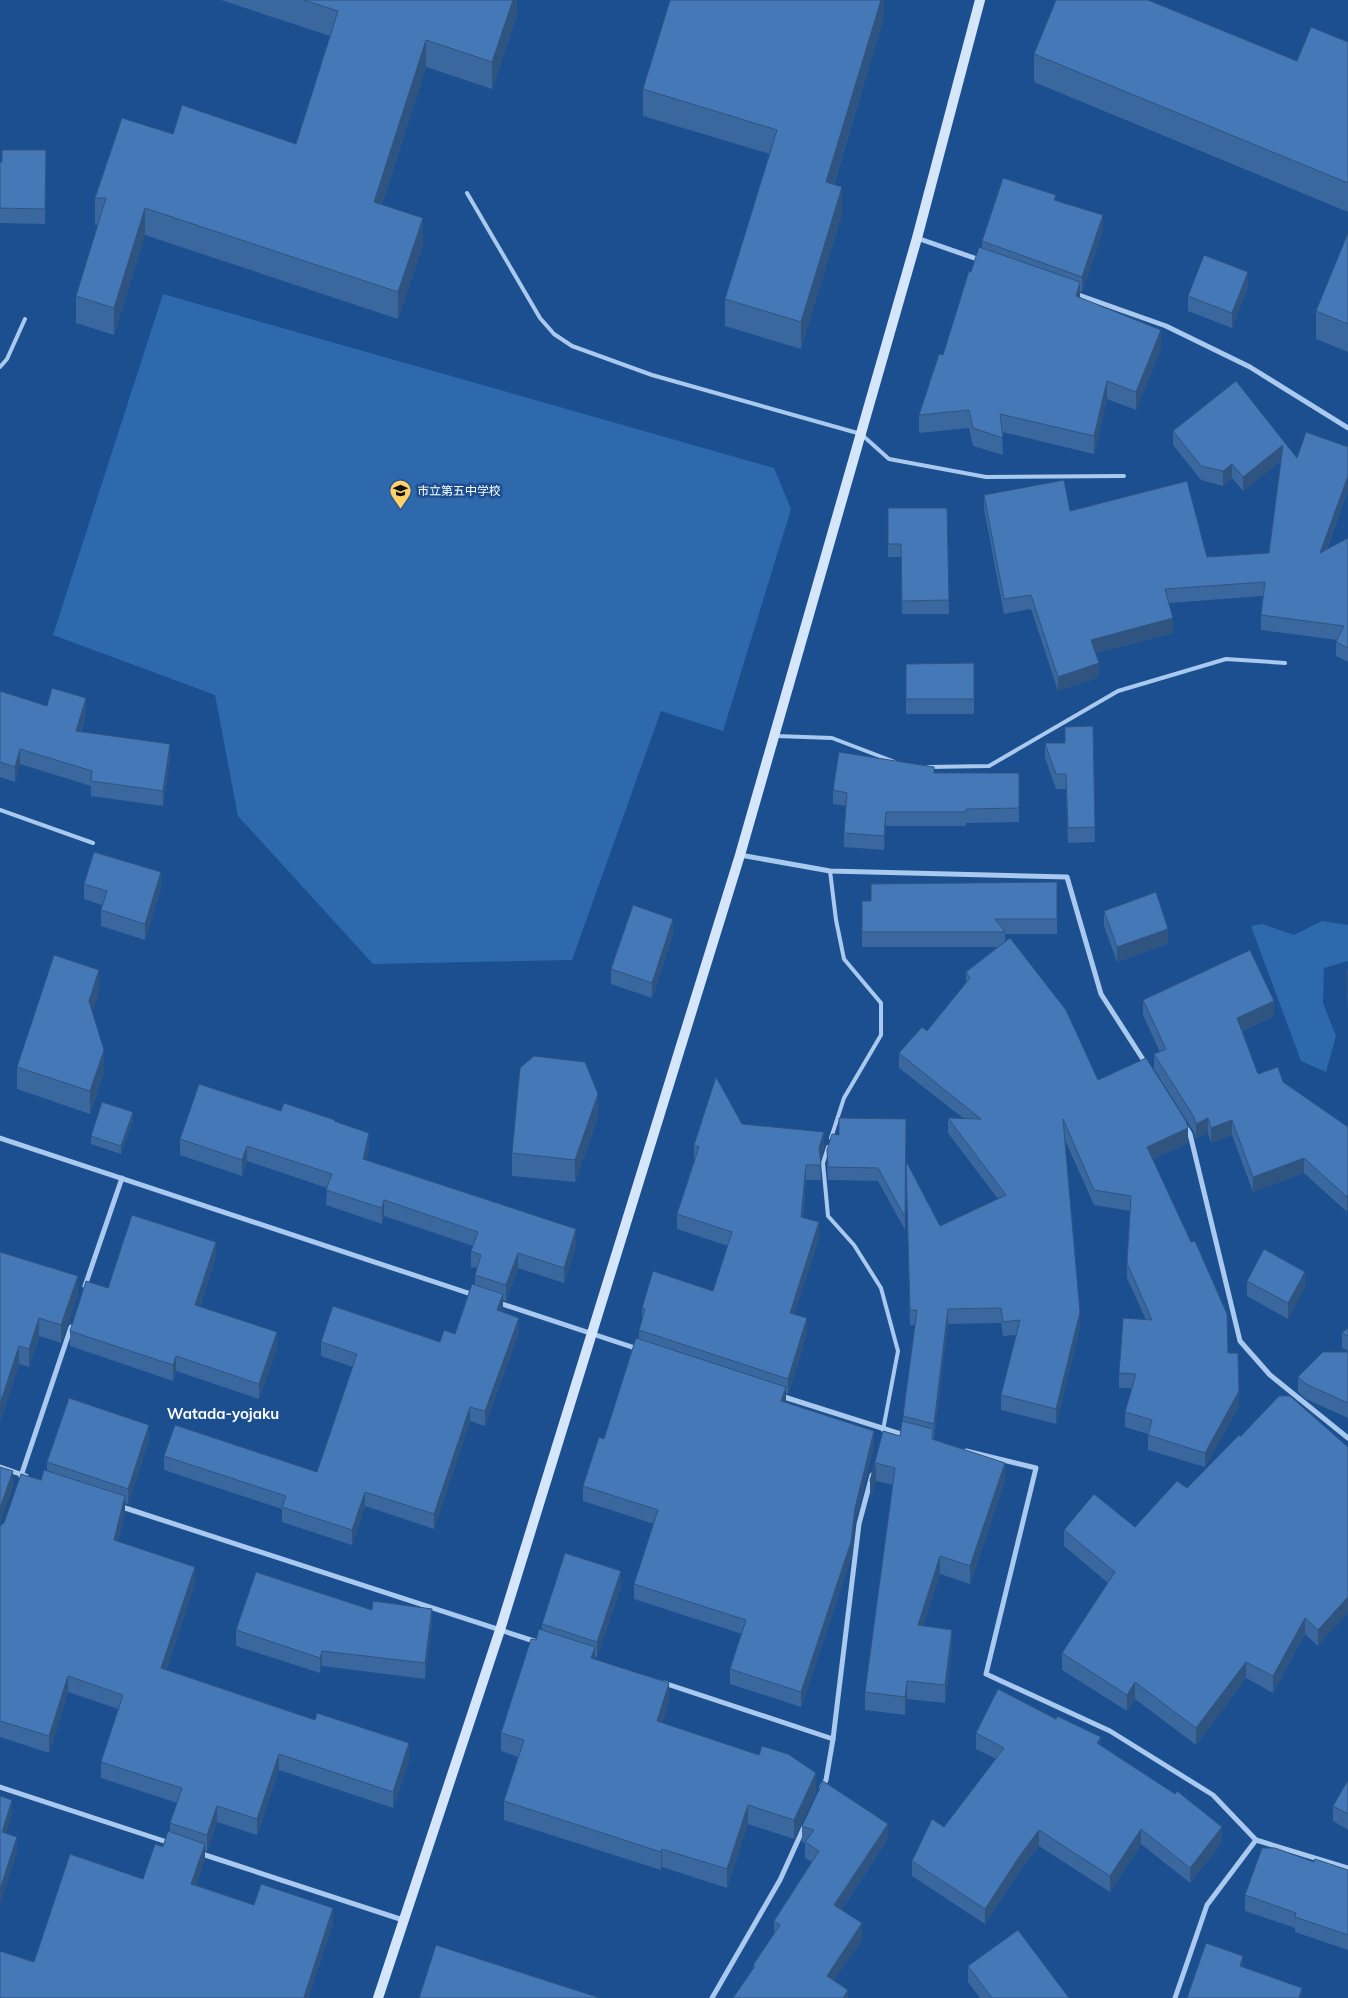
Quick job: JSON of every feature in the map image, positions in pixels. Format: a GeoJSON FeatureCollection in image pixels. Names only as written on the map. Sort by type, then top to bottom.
{"type":"FeatureCollection","features":[{"type":"Feature","properties":{"kind":"street"},"geometry":{"type":"LineString","coordinates":[[378,1998],[500,1630],[740,855],[917,238],[980,0]]}},
{"type":"Feature","properties":{"kind":"street"},"geometry":{"type":"LineString","coordinates":[[917,238],[991,264]]}},
{"type":"Feature","properties":{"kind":"street"},"geometry":{"type":"LineString","coordinates":[[1065,290],[1166,326],[1242,363],[1348,428]]}},
{"type":"Feature","properties":{"kind":"street"},"geometry":{"type":"LineString","coordinates":[[740,855],[830,871],[1068,877],[1101,994],[1149,1069]]}},
{"type":"Feature","properties":{"kind":"street"},"geometry":{"type":"LineString","coordinates":[[1180,1118],[1190,1134],[1240,1341],[1270,1375],[1348,1438]]}},
{"type":"Feature","properties":{"kind":"street"},"geometry":{"type":"LineString","coordinates":[[0,1138],[479,1296]]}},
{"type":"Feature","properties":{"kind":"street"},"geometry":{"type":"LineString","coordinates":[[84,1289],[122,1178]]}},
{"type":"Feature","properties":{"kind":"street"},"geometry":{"type":"LineString","coordinates":[[488,1300],[648,1352]]}},
{"type":"Feature","properties":{"kind":"street"},"geometry":{"type":"LineString","coordinates":[[18,1483],[75,1317]]}},
{"type":"Feature","properties":{"kind":"street"},"geometry":{"type":"LineString","coordinates":[[770,1393],[884,1430],[912,1437]]}},
{"type":"Feature","properties":{"kind":"street"},"geometry":{"type":"LineString","coordinates":[[881,1439],[884,1430]]}},
{"type":"Feature","properties":{"kind":"street"},"geometry":{"type":"LineString","coordinates":[[960,1449],[1036,1468],[986,1674],[1110,1731],[1213,1795],[1256,1840],[1348,1868]]}},
{"type":"Feature","properties":{"kind":"street"},"geometry":{"type":"LineString","coordinates":[[0,1467],[31,1477]]}},
{"type":"Feature","properties":{"kind":"street"},"geometry":{"type":"LineString","coordinates":[[822,1790],[826,1780],[833,1739],[859,1524],[874,1467]]}},
{"type":"Feature","properties":{"kind":"street"},"geometry":{"type":"LineString","coordinates":[[114,1504],[538,1643]]}},
{"type":"Feature","properties":{"kind":"street"},"geometry":{"type":"LineString","coordinates":[[662,1683],[833,1739]]}},
{"type":"Feature","properties":{"kind":"street"},"geometry":{"type":"LineString","coordinates":[[0,1787],[176,1846]]}},
{"type":"Feature","properties":{"kind":"street"},"geometry":{"type":"LineString","coordinates":[[712,1998],[780,1880],[809,1817]]}},
{"type":"Feature","properties":{"kind":"street"},"geometry":{"type":"LineString","coordinates":[[1175,1998],[1207,1905],[1256,1840]]}},
{"type":"Feature","properties":{"kind":"street"},"geometry":{"type":"LineString","coordinates":[[195,1852],[403,1920]]}},
{"type":"Feature","properties":{"kind":"lane"},"geometry":{"type":"LineString","coordinates":[[466,193],[540,318],[554,334],[572,346],[652,375],[861,434],[889,459],[986,477],[1124,476]]}},
{"type":"Feature","properties":{"kind":"lane"},"geometry":{"type":"LineString","coordinates":[[0,367],[7,359],[25,319]]}},
{"type":"Feature","properties":{"kind":"lane"},"geometry":{"type":"LineString","coordinates":[[920,767],[989,766],[1118,691],[1226,659],[1285,663]]}},
{"type":"Feature","properties":{"kind":"lane"},"geometry":{"type":"LineString","coordinates":[[774,736],[832,738],[901,764]]}},
{"type":"Feature","properties":{"kind":"lane"},"geometry":{"type":"LineString","coordinates":[[0,810],[93,843]]}},
{"type":"Feature","properties":{"kind":"lane"},"geometry":{"type":"LineString","coordinates":[[830,871],[836,920],[844,959],[881,1004],[881,1035],[844,1098],[823,1163],[828,1216],[854,1244],[881,1288],[898,1351],[884,1430]]}},
{"type":"Feature","properties":{"kind":"shaded area"},"geometry":{"type":"Polygon","coordinates":[[[163,294],[774,468],[791,509],[723,731],[661,711],[572,960],[373,964],[238,816],[215,695],[53,635],[163,294]]]}},
{"type":"Feature","properties":{"kind":"shaded area"},"geometry":{"type":"Polygon","coordinates":[[[1322,921],[1348,925],[1348,961],[1324,968],[1323,1003],[1336,1036],[1326,1072],[1301,1061],[1251,926],[1262,924],[1294,935],[1322,921]]]}},
{"type":"Feature","properties":{"kind":"building"},"geometry":{"type":"Polygon","coordinates":[[[304,0],[513,0],[492,62],[426,40],[374,202],[423,218],[398,292],[145,208],[114,308],[76,296],[106,198],[95,198],[122,118],[173,134],[182,105],[296,144],[338,11],[304,0]]]}},
{"type":"Feature","properties":{"kind":"building"},"geometry":{"type":"Polygon","coordinates":[[[670,0],[881,0],[826,182],[842,187],[801,322],[725,299],[777,130],[643,89],[670,0]]]}},
{"type":"Feature","properties":{"kind":"building"},"geometry":{"type":"Polygon","coordinates":[[[1056,0],[1148,0],[1297,61],[1311,27],[1348,42],[1348,183],[1034,54],[1056,0]]]}},
{"type":"Feature","properties":{"kind":"building"},"geometry":{"type":"Polygon","coordinates":[[[2,150],[46,150],[45,209],[0,208],[0,162],[2,162],[2,150]]]}},
{"type":"Feature","properties":{"kind":"building"},"geometry":{"type":"Polygon","coordinates":[[[1003,178],[1056,195],[1054,200],[1103,215],[1082,277],[982,241],[1003,178]]]}},
{"type":"Feature","properties":{"kind":"building"},"geometry":{"type":"Polygon","coordinates":[[[1348,233],[1348,324],[1316,311],[1348,233]]]}},
{"type":"Feature","properties":{"kind":"building"},"geometry":{"type":"Polygon","coordinates":[[[979,247],[1080,282],[1076,296],[1161,330],[1136,392],[1107,381],[1094,436],[1000,414],[1003,438],[973,428],[969,410],[919,415],[939,354],[943,355],[969,271],[971,272],[979,247]]]}},
{"type":"Feature","properties":{"kind":"building"},"geometry":{"type":"Polygon","coordinates":[[[1204,255],[1248,272],[1232,313],[1188,296],[1204,255]]]}},
{"type":"Feature","properties":{"kind":"building"},"geometry":{"type":"Polygon","coordinates":[[[1236,381],[1297,458],[1306,432],[1348,447],[1348,476],[1320,553],[1348,538],[1348,648],[1336,642],[1344,626],[1261,615],[1265,582],[1165,589],[1173,618],[1091,640],[1099,663],[1058,677],[1031,595],[1004,599],[984,495],[1064,480],[1070,511],[1187,481],[1207,557],[1269,553],[1283,445],[1243,477],[1232,464],[1223,471],[1201,466],[1173,431],[1236,381]]]}},
{"type":"Feature","properties":{"kind":"building"},"geometry":{"type":"Polygon","coordinates":[[[888,508],[947,508],[949,600],[902,601],[901,544],[888,544],[888,508]]]}},
{"type":"Feature","properties":{"kind":"building"},"geometry":{"type":"Polygon","coordinates":[[[974,663],[974,699],[906,699],[906,664],[974,663]]]}},
{"type":"Feature","properties":{"kind":"building"},"geometry":{"type":"Polygon","coordinates":[[[52,688],[86,698],[76,731],[170,744],[163,791],[91,781],[92,771],[20,749],[15,767],[0,762],[0,691],[47,706],[52,688]]]}},
{"type":"Feature","properties":{"kind":"building"},"geometry":{"type":"Polygon","coordinates":[[[1093,726],[1095,827],[1068,828],[1066,774],[1056,774],[1045,743],[1065,743],[1065,727],[1093,726]]]}},
{"type":"Feature","properties":{"kind":"building"},"geometry":{"type":"Polygon","coordinates":[[[839,752],[934,767],[934,773],[1019,773],[1019,808],[966,809],[966,812],[886,812],[884,836],[844,833],[847,793],[833,790],[839,752]]]}},
{"type":"Feature","properties":{"kind":"building"},"geometry":{"type":"Polygon","coordinates":[[[94,852],[161,872],[145,924],[101,910],[107,891],[84,884],[94,852]]]}},
{"type":"Feature","properties":{"kind":"building"},"geometry":{"type":"Polygon","coordinates":[[[1057,882],[1057,919],[995,919],[1005,932],[862,932],[862,901],[871,901],[871,884],[1057,882]]]}},
{"type":"Feature","properties":{"kind":"building"},"geometry":{"type":"Polygon","coordinates":[[[1156,892],[1168,929],[1117,947],[1104,911],[1156,892]]]}},
{"type":"Feature","properties":{"kind":"building"},"geometry":{"type":"Polygon","coordinates":[[[633,905],[673,919],[652,983],[611,969],[633,905]]]}},
{"type":"Feature","properties":{"kind":"building"},"geometry":{"type":"Polygon","coordinates":[[[1010,938],[1066,1010],[1098,1080],[1146,1058],[1186,1121],[1188,1128],[1147,1147],[1191,1242],[1195,1241],[1227,1314],[1228,1353],[1238,1353],[1239,1391],[1205,1453],[1148,1435],[1152,1420],[1125,1412],[1136,1374],[1119,1373],[1123,1318],[1152,1320],[1127,1263],[1131,1196],[1094,1190],[1063,1119],[1080,1312],[1056,1409],[1001,1395],[1020,1320],[1003,1322],[1001,1308],[948,1309],[934,1424],[903,1416],[917,1310],[910,1310],[906,1161],[940,1226],[1006,1195],[948,1118],[981,1119],[899,1053],[922,1027],[927,1031],[970,978],[966,972],[1010,938]]]}},
{"type":"Feature","properties":{"kind":"building"},"geometry":{"type":"Polygon","coordinates":[[[1250,950],[1274,1001],[1237,1018],[1258,1074],[1278,1067],[1283,1082],[1348,1127],[1347,1197],[1304,1158],[1253,1177],[1232,1120],[1211,1128],[1208,1118],[1196,1124],[1194,1117],[1154,1054],[1166,1049],[1143,1000],[1250,950]]]}},
{"type":"Feature","properties":{"kind":"building"},"geometry":{"type":"Polygon","coordinates":[[[54,955],[99,970],[89,1001],[104,1050],[90,1091],[17,1067],[54,955]]]}},
{"type":"Feature","properties":{"kind":"building"},"geometry":{"type":"Polygon","coordinates":[[[534,1056],[585,1062],[598,1094],[575,1160],[512,1153],[520,1068],[534,1056]]]}},
{"type":"Feature","properties":{"kind":"building"},"geometry":{"type":"Polygon","coordinates":[[[716,1077],[742,1124],[824,1132],[819,1148],[821,1165],[806,1165],[801,1217],[819,1222],[790,1313],[807,1318],[788,1379],[639,1330],[645,1309],[642,1308],[653,1271],[713,1291],[732,1232],[677,1214],[699,1147],[694,1145],[716,1077]]]}},
{"type":"Feature","properties":{"kind":"building"},"geometry":{"type":"Polygon","coordinates":[[[199,1084],[281,1111],[284,1103],[369,1133],[363,1159],[576,1229],[564,1268],[518,1253],[506,1285],[475,1275],[481,1255],[471,1251],[478,1232],[384,1200],[382,1208],[326,1190],[332,1174],[247,1146],[242,1160],[180,1139],[199,1084]]]}},
{"type":"Feature","properties":{"kind":"building"},"geometry":{"type":"Polygon","coordinates":[[[102,1102],[133,1112],[121,1146],[91,1136],[102,1102]]]}},
{"type":"Feature","properties":{"kind":"building"},"geometry":{"type":"Polygon","coordinates":[[[839,1118],[906,1119],[905,1217],[878,1168],[828,1167],[827,1150],[832,1134],[839,1135],[839,1118]]]}},
{"type":"Feature","properties":{"kind":"building"},"geometry":{"type":"Polygon","coordinates":[[[132,1215],[216,1242],[195,1305],[277,1332],[259,1384],[176,1356],[173,1365],[70,1331],[86,1281],[108,1288],[132,1215]]]}},
{"type":"Feature","properties":{"kind":"building"},"geometry":{"type":"Polygon","coordinates":[[[1264,1249],[1305,1272],[1288,1303],[1247,1281],[1264,1249]]]}},
{"type":"Feature","properties":{"kind":"building"},"geometry":{"type":"Polygon","coordinates":[[[0,1252],[78,1276],[61,1325],[39,1318],[29,1349],[19,1346],[0,1404],[0,1252]]]}},
{"type":"Feature","properties":{"kind":"building"},"geometry":{"type":"Polygon","coordinates":[[[472,1284],[503,1294],[497,1310],[519,1318],[485,1411],[470,1407],[434,1514],[365,1492],[352,1530],[282,1507],[286,1496],[164,1456],[175,1425],[317,1472],[357,1354],[321,1342],[333,1306],[440,1342],[444,1330],[455,1334],[472,1284]]]}},
{"type":"Feature","properties":{"kind":"building"},"geometry":{"type":"Polygon","coordinates":[[[1348,1328],[1348,1336],[1342,1333],[1348,1328]]]}},
{"type":"Feature","properties":{"kind":"building"},"geometry":{"type":"Polygon","coordinates":[[[636,1338],[786,1387],[781,1401],[874,1431],[855,1508],[851,1542],[801,1692],[730,1669],[746,1620],[634,1584],[658,1510],[583,1486],[599,1437],[604,1439],[636,1338]]]}},
{"type":"Feature","properties":{"kind":"building"},"geometry":{"type":"Polygon","coordinates":[[[1323,1352],[1348,1352],[1348,1403],[1306,1384],[1298,1377],[1323,1352]]]}},
{"type":"Feature","properties":{"kind":"building"},"geometry":{"type":"Polygon","coordinates":[[[1279,1396],[1290,1396],[1348,1447],[1348,1597],[1318,1630],[1305,1618],[1273,1676],[1246,1662],[1196,1728],[1135,1682],[1127,1695],[1062,1653],[1115,1572],[1064,1530],[1094,1494],[1135,1527],[1177,1481],[1187,1488],[1279,1396]]]}},
{"type":"Feature","properties":{"kind":"building"},"geometry":{"type":"Polygon","coordinates":[[[69,1398],[149,1425],[128,1489],[47,1462],[69,1398]]]}},
{"type":"Feature","properties":{"kind":"building"},"geometry":{"type":"Polygon","coordinates":[[[902,1421],[933,1429],[932,1439],[1005,1463],[970,1566],[940,1556],[918,1625],[952,1630],[945,1685],[907,1681],[905,1697],[865,1692],[895,1468],[876,1463],[870,1481],[883,1431],[900,1436],[902,1421]]]}},
{"type":"Feature","properties":{"kind":"building"},"geometry":{"type":"Polygon","coordinates":[[[0,1467],[13,1471],[0,1508],[0,1467]]]}},
{"type":"Feature","properties":{"kind":"building"},"geometry":{"type":"Polygon","coordinates":[[[44,1470],[125,1496],[114,1540],[195,1567],[161,1668],[315,1720],[317,1713],[409,1743],[393,1792],[279,1754],[257,1819],[217,1806],[207,1835],[170,1823],[182,1788],[101,1762],[123,1695],[68,1676],[49,1736],[0,1721],[0,1526],[4,1523],[21,1474],[41,1480],[44,1470]]]}},
{"type":"Feature","properties":{"kind":"building"},"geometry":{"type":"Polygon","coordinates":[[[565,1553],[621,1571],[597,1642],[542,1624],[565,1553]]]}},
{"type":"Feature","properties":{"kind":"building"},"geometry":{"type":"Polygon","coordinates":[[[256,1572],[372,1610],[373,1601],[432,1609],[425,1663],[322,1651],[320,1658],[236,1630],[256,1572]]]}},
{"type":"Feature","properties":{"kind":"building"},"geometry":{"type":"Polygon","coordinates":[[[539,1629],[595,1647],[591,1658],[669,1683],[657,1721],[759,1755],[762,1746],[788,1754],[816,1773],[794,1820],[748,1805],[727,1869],[662,1849],[661,1852],[504,1801],[524,1740],[501,1733],[531,1639],[536,1640],[539,1629]]]}},
{"type":"Feature","properties":{"kind":"building"},"geometry":{"type":"Polygon","coordinates":[[[998,1689],[1056,1719],[1057,1716],[1101,1737],[1097,1743],[1175,1794],[1177,1791],[1222,1827],[1190,1868],[1141,1829],[1110,1876],[1039,1830],[985,1909],[912,1861],[932,1819],[944,1827],[1004,1748],[976,1733],[998,1689]]]}},
{"type":"Feature","properties":{"kind":"building"},"geometry":{"type":"Polygon","coordinates":[[[1348,1780],[1348,1814],[1333,1806],[1348,1780]]]}},
{"type":"Feature","properties":{"kind":"building"},"geometry":{"type":"Polygon","coordinates":[[[823,1781],[888,1824],[834,1905],[862,1923],[827,1976],[848,1990],[843,1998],[733,1998],[780,1925],[774,1921],[819,1851],[805,1842],[814,1830],[802,1826],[823,1781]]]}},
{"type":"Feature","properties":{"kind":"building"},"geometry":{"type":"Polygon","coordinates":[[[0,1796],[12,1800],[2,1832],[17,1837],[0,1889],[0,1796]]]}},
{"type":"Feature","properties":{"kind":"building"},"geometry":{"type":"Polygon","coordinates":[[[168,1831],[205,1844],[191,1884],[254,1905],[261,1884],[333,1908],[304,1997],[307,1998],[0,1998],[0,1951],[34,1962],[70,1854],[143,1879],[155,1844],[163,1847],[168,1831]]]}},
{"type":"Feature","properties":{"kind":"building"},"geometry":{"type":"Polygon","coordinates":[[[1262,1848],[1275,1848],[1314,1862],[1315,1859],[1348,1870],[1348,1935],[1295,1917],[1296,1913],[1245,1895],[1262,1848]]]}},
{"type":"Feature","properties":{"kind":"building"},"geometry":{"type":"Polygon","coordinates":[[[1018,1930],[1069,1998],[992,1998],[968,1966],[1018,1930]]]}},
{"type":"Feature","properties":{"kind":"building"},"geometry":{"type":"Polygon","coordinates":[[[1206,1943],[1243,1956],[1240,1966],[1302,1988],[1299,1998],[1187,1998],[1206,1943]]]}},
{"type":"Feature","properties":{"kind":"building"},"geometry":{"type":"Polygon","coordinates":[[[436,1945],[600,1998],[419,1998],[436,1945]]]}},
{"type":"Feature","properties":{"kind":"place","name":"市立第五中学校"},"geometry":{"type":"Point","coordinates":[401,510]}},
{"type":"Feature","properties":{"kind":"district","name":"Watada-yojaku"},"geometry":{"type":"Point","coordinates":[223,1414]}}]}
